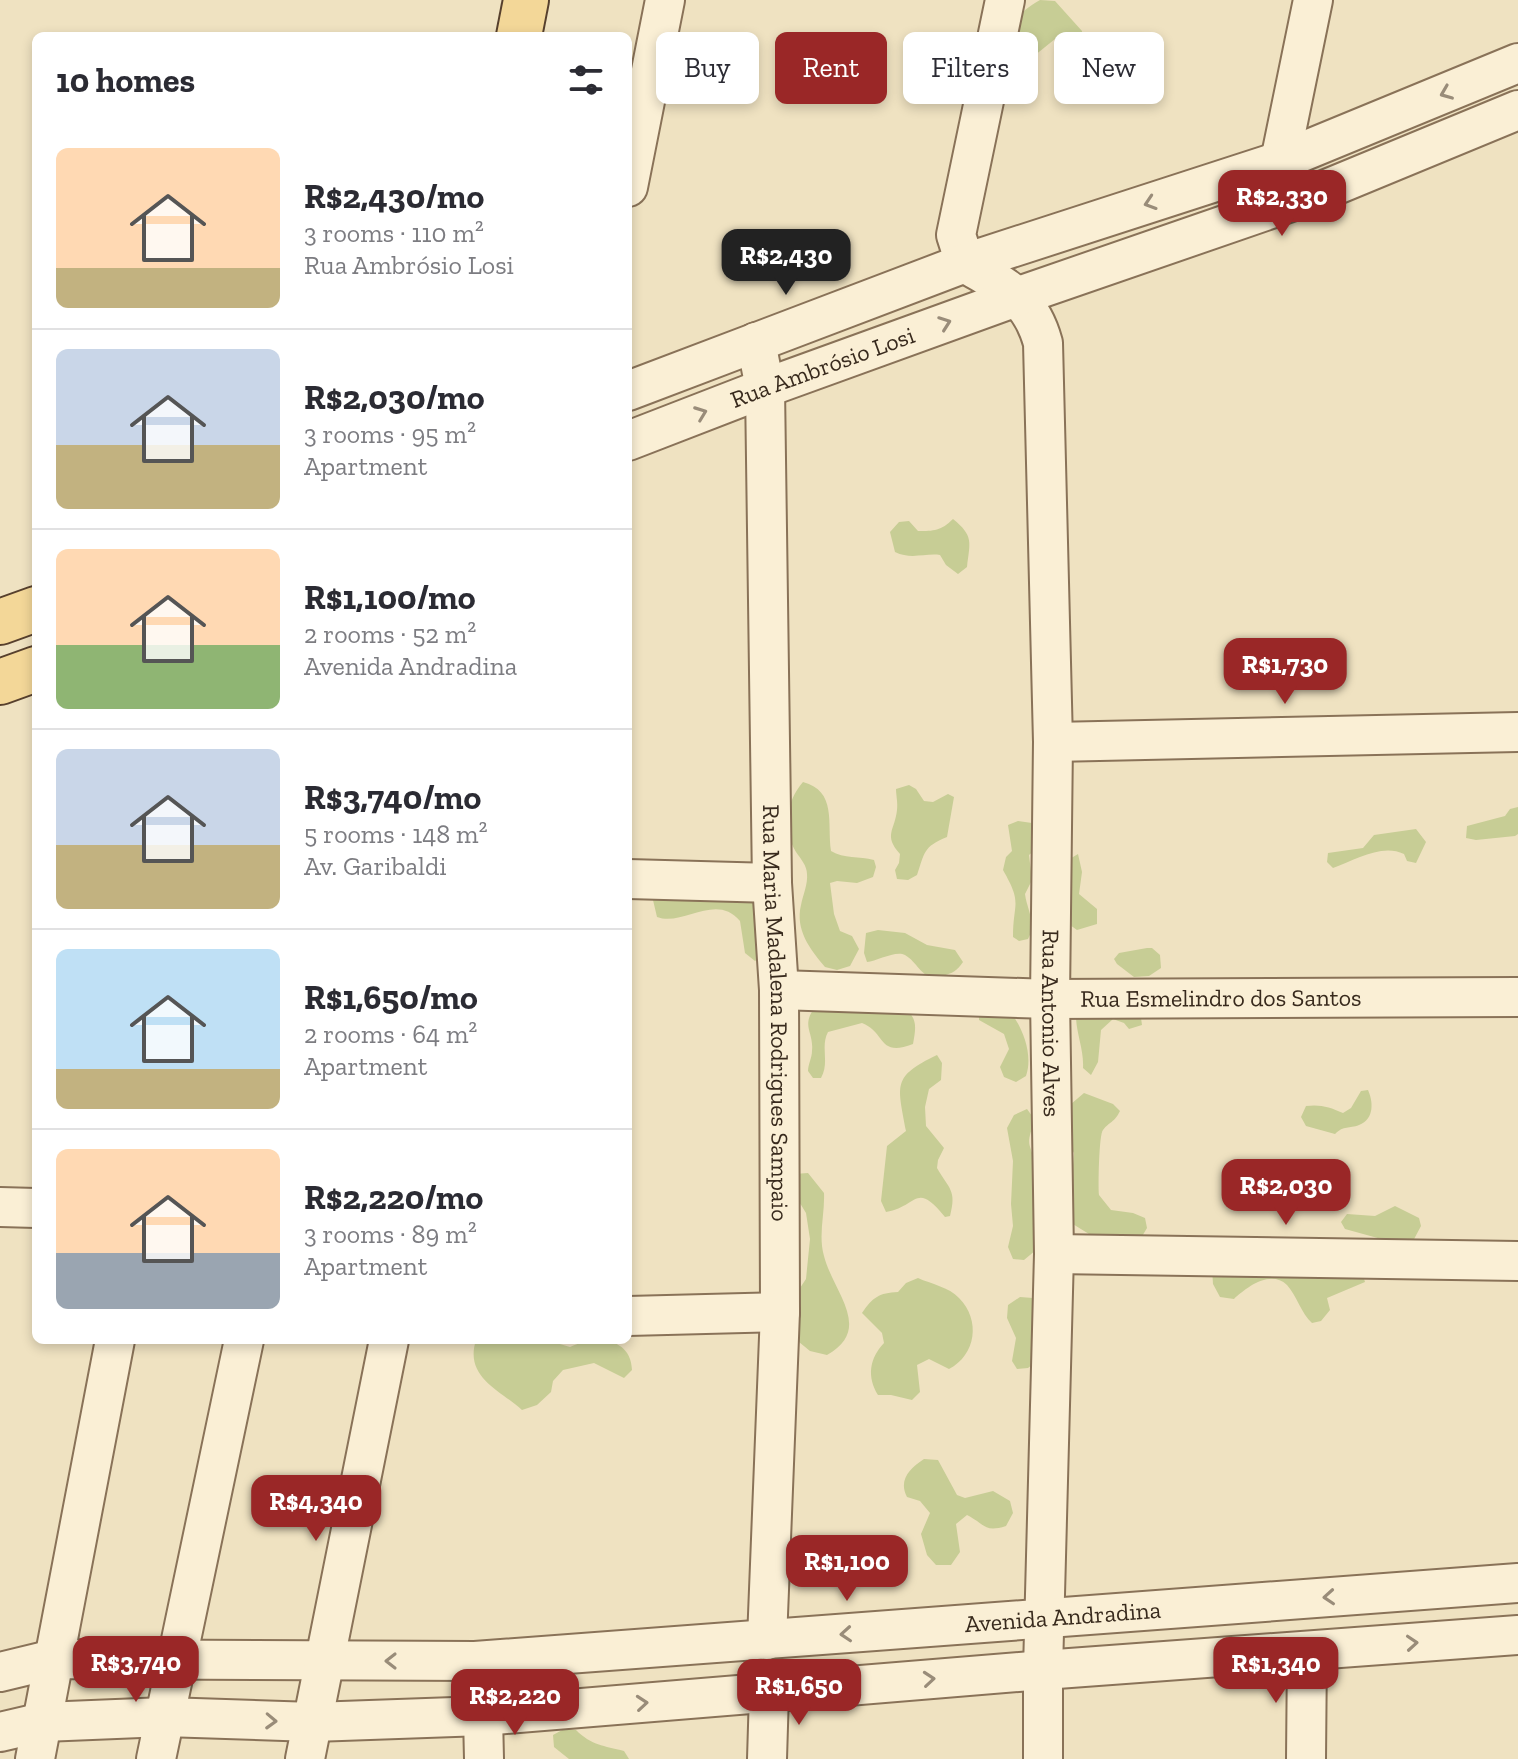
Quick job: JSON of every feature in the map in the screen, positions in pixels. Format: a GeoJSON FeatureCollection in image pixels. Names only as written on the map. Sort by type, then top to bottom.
{"type":"FeatureCollection","features":[{"type":"Feature","properties":{"kind":"main road"},"geometry":{"type":"LineString","coordinates":[[520,32],[526,0]]}},
{"type":"Feature","properties":{"kind":"main road"},"geometry":{"type":"LineString","coordinates":[[0,622],[32,610]]}},
{"type":"Feature","properties":{"kind":"main road"},"geometry":{"type":"LineString","coordinates":[[0,682],[32,670]]}},
{"type":"Feature","properties":{"kind":"street"},"geometry":{"type":"LineString","coordinates":[[632,167],[665,0]]}},
{"type":"Feature","properties":{"kind":"street"},"geometry":{"type":"LineString","coordinates":[[1005,0],[956,235],[965,263],[1019,296]]}},
{"type":"Feature","properties":{"kind":"street"},"geometry":{"type":"LineString","coordinates":[[1280,161],[1313,0]]}},
{"type":"Feature","properties":{"kind":"street","name":"Rua Ambrósio Losi"},"geometry":{"type":"LineString","coordinates":[[632,389],[965,263],[1280,161],[1518,63]]}},
{"type":"Feature","properties":{"kind":"street","name":"Rua Ambrósio Losi"},"geometry":{"type":"LineString","coordinates":[[632,439],[1019,296],[1317,193],[1518,110]]}},
{"type":"Feature","properties":{"kind":"street","name":"Rua Antonio Alves"},"geometry":{"type":"LineString","coordinates":[[1019,296],[1038,324],[1043,343],[1053,742],[1050,999],[1054,1254],[1043,1759]]}},
{"type":"Feature","properties":{"kind":"street","name":"Rua Maria Madalena Rodrigues Sampaio"},"geometry":{"type":"LineString","coordinates":[[756,342],[765,388],[772,883],[779,990],[780,1312],[767,1640]]}},
{"type":"Feature","properties":{"kind":"street"},"geometry":{"type":"LineString","coordinates":[[1053,742],[1518,732]]}},
{"type":"Feature","properties":{"kind":"street"},"geometry":{"type":"LineString","coordinates":[[632,879],[772,883]]}},
{"type":"Feature","properties":{"kind":"street","name":"Rua Esmelindro dos Santos"},"geometry":{"type":"LineString","coordinates":[[779,990],[1050,999],[1518,997]]}},
{"type":"Feature","properties":{"kind":"street"},"geometry":{"type":"LineString","coordinates":[[0,1207],[32,1208]]}},
{"type":"Feature","properties":{"kind":"street"},"geometry":{"type":"LineString","coordinates":[[1054,1254],[1518,1261]]}},
{"type":"Feature","properties":{"kind":"street"},"geometry":{"type":"LineString","coordinates":[[632,1316],[780,1312]]}},
{"type":"Feature","properties":{"kind":"street"},"geometry":{"type":"LineString","coordinates":[[35,1759],[114,1344]]}},
{"type":"Feature","properties":{"kind":"street"},"geometry":{"type":"LineString","coordinates":[[156,1759],[243,1344]]}},
{"type":"Feature","properties":{"kind":"street"},"geometry":{"type":"LineString","coordinates":[[305,1759],[388,1344]]}},
{"type":"Feature","properties":{"kind":"street","name":"Avenida Andradina"},"geometry":{"type":"LineString","coordinates":[[0,1672],[54,1659],[475,1661],[1518,1583]]}},
{"type":"Feature","properties":{"kind":"street"},"geometry":{"type":"LineString","coordinates":[[0,1732],[43,1722],[165,1717],[313,1722],[483,1716],[1518,1635]]}},
{"type":"Feature","properties":{"kind":"street"},"geometry":{"type":"LineString","coordinates":[[1306,1759],[1307,1651]]}},
{"type":"Feature","properties":{"kind":"street"},"geometry":{"type":"LineString","coordinates":[[475,1661],[483,1716],[484,1759]]}},
{"type":"Feature","properties":{"kind":"street"},"geometry":{"type":"LineString","coordinates":[[767,1759],[769,1693]]}},
{"type":"Feature","properties":{"kind":"green space"},"geometry":{"type":"Polygon","coordinates":[[[1040,0],[1055,1],[1082,32],[1054,32],[1054,40],[1038,53],[1038,32],[1013,32],[1024,11],[1040,0]]]}},
{"type":"Feature","properties":{"kind":"green space"},"geometry":{"type":"Polygon","coordinates":[[[953,519],[969,540],[967,567],[958,574],[946,565],[940,555],[907,556],[895,552],[890,532],[899,522],[909,521],[918,531],[929,531],[941,528],[953,519]]]}},
{"type":"Feature","properties":{"kind":"green space"},"geometry":{"type":"Polygon","coordinates":[[[803,782],[814,786],[826,800],[831,851],[874,860],[876,867],[873,877],[857,883],[830,883],[834,914],[840,931],[852,936],[859,949],[850,966],[837,970],[825,967],[819,960],[805,939],[800,923],[807,871],[792,843],[788,816],[793,798],[803,782]]]}},
{"type":"Feature","properties":{"kind":"green space"},"geometry":{"type":"Polygon","coordinates":[[[909,785],[924,801],[933,802],[948,794],[954,797],[947,837],[929,847],[917,875],[908,880],[897,879],[895,870],[900,854],[892,842],[891,832],[897,810],[896,789],[909,785]]]}},
{"type":"Feature","properties":{"kind":"green space"},"geometry":{"type":"Polygon","coordinates":[[[1518,807],[1518,834],[1515,836],[1476,840],[1466,838],[1467,826],[1505,816],[1510,809],[1518,807]]]}},
{"type":"Feature","properties":{"kind":"green space"},"geometry":{"type":"Polygon","coordinates":[[[1018,821],[1032,823],[1040,835],[1039,847],[1029,855],[1032,880],[1025,894],[1032,922],[1031,933],[1028,939],[1019,941],[1013,937],[1015,897],[1003,870],[1006,857],[1012,851],[1008,825],[1018,821]]]}},
{"type":"Feature","properties":{"kind":"green space"},"geometry":{"type":"Polygon","coordinates":[[[1416,829],[1426,842],[1416,863],[1407,861],[1404,854],[1387,850],[1333,868],[1327,862],[1328,853],[1363,848],[1374,835],[1416,829]]]}},
{"type":"Feature","properties":{"kind":"green space"},"geometry":{"type":"Polygon","coordinates":[[[1078,854],[1082,872],[1079,894],[1097,909],[1097,924],[1077,930],[1063,920],[1068,860],[1078,854]]]}},
{"type":"Feature","properties":{"kind":"green space"},"geometry":{"type":"Polygon","coordinates":[[[661,892],[748,898],[761,905],[766,954],[755,961],[745,953],[740,921],[731,913],[710,910],[678,918],[657,917],[653,900],[661,892]]]}},
{"type":"Feature","properties":{"kind":"green space"},"geometry":{"type":"Polygon","coordinates":[[[878,930],[905,933],[927,945],[955,950],[963,962],[952,973],[935,977],[925,974],[910,958],[901,954],[867,962],[864,953],[866,933],[878,930]]]}},
{"type":"Feature","properties":{"kind":"green space"},"geometry":{"type":"Polygon","coordinates":[[[1147,948],[1160,955],[1161,968],[1149,976],[1134,977],[1114,959],[1119,953],[1147,948]]]}},
{"type":"Feature","properties":{"kind":"green space"},"geometry":{"type":"Polygon","coordinates":[[[816,1006],[903,1007],[915,1023],[913,1044],[894,1048],[888,1046],[862,1023],[828,1032],[824,1072],[821,1078],[813,1078],[808,1071],[812,1044],[808,1024],[816,1006]]]}},
{"type":"Feature","properties":{"kind":"green space"},"geometry":{"type":"Polygon","coordinates":[[[1140,1011],[1142,1025],[1129,1029],[1124,1023],[1113,1019],[1101,1030],[1098,1062],[1091,1075],[1083,1068],[1076,1018],[1140,1011]]]}},
{"type":"Feature","properties":{"kind":"green space"},"geometry":{"type":"Polygon","coordinates":[[[979,1013],[1011,1013],[1026,1043],[1026,1076],[1016,1082],[1004,1077],[1000,1067],[1009,1049],[1004,1034],[979,1020],[979,1013]]]}},
{"type":"Feature","properties":{"kind":"green space"},"geometry":{"type":"Polygon","coordinates":[[[937,1055],[942,1063],[941,1080],[929,1089],[925,1107],[926,1126],[944,1148],[937,1168],[952,1195],[950,1216],[945,1217],[922,1198],[886,1212],[881,1201],[887,1146],[906,1131],[901,1084],[912,1070],[937,1055]]]}},
{"type":"Feature","properties":{"kind":"green space"},"geometry":{"type":"Polygon","coordinates":[[[1368,1090],[1372,1104],[1370,1114],[1359,1125],[1344,1128],[1335,1134],[1306,1126],[1301,1117],[1306,1106],[1311,1105],[1325,1106],[1343,1113],[1351,1108],[1361,1091],[1368,1090]]]}},
{"type":"Feature","properties":{"kind":"green space"},"geometry":{"type":"Polygon","coordinates":[[[1084,1093],[1113,1104],[1120,1111],[1102,1134],[1099,1195],[1111,1210],[1145,1218],[1147,1228],[1141,1238],[1097,1239],[1068,1221],[1067,1177],[1074,1153],[1069,1145],[1064,1110],[1084,1093]]]}},
{"type":"Feature","properties":{"kind":"green space"},"geometry":{"type":"Polygon","coordinates":[[[1027,1109],[1035,1120],[1029,1141],[1036,1168],[1038,1198],[1036,1250],[1024,1260],[1013,1259],[1008,1247],[1013,1226],[1013,1161],[1007,1128],[1014,1115],[1027,1109]]]}},
{"type":"Feature","properties":{"kind":"green space"},"geometry":{"type":"Polygon","coordinates":[[[808,1173],[824,1193],[822,1248],[849,1322],[848,1334],[841,1345],[827,1355],[810,1351],[799,1342],[793,1325],[798,1291],[806,1279],[810,1239],[806,1213],[795,1195],[794,1174],[808,1173]]]}},
{"type":"Feature","properties":{"kind":"green space"},"geometry":{"type":"Polygon","coordinates":[[[1395,1206],[1419,1218],[1421,1226],[1413,1241],[1403,1245],[1345,1229],[1341,1222],[1347,1214],[1375,1216],[1395,1206]]]}},
{"type":"Feature","properties":{"kind":"green space"},"geometry":{"type":"Polygon","coordinates":[[[1212,1269],[1362,1272],[1365,1282],[1327,1298],[1330,1310],[1321,1321],[1312,1323],[1287,1285],[1280,1281],[1266,1279],[1234,1299],[1220,1297],[1213,1284],[1212,1269]]]}},
{"type":"Feature","properties":{"kind":"green space"},"geometry":{"type":"Polygon","coordinates":[[[918,1278],[950,1291],[966,1307],[973,1326],[970,1346],[958,1363],[949,1369],[929,1359],[917,1365],[920,1392],[912,1400],[878,1395],[872,1382],[871,1368],[875,1355],[884,1343],[882,1333],[862,1313],[877,1297],[898,1292],[906,1283],[918,1278]]]}},
{"type":"Feature","properties":{"kind":"green space"},"geometry":{"type":"Polygon","coordinates":[[[1020,1297],[1033,1298],[1044,1309],[1037,1361],[1028,1368],[1017,1369],[1012,1361],[1016,1338],[1007,1318],[1008,1305],[1020,1297]]]}},
{"type":"Feature","properties":{"kind":"green space"},"geometry":{"type":"Polygon","coordinates":[[[475,1344],[558,1344],[570,1347],[578,1344],[616,1344],[630,1359],[632,1370],[624,1378],[594,1363],[563,1370],[553,1381],[551,1392],[537,1405],[522,1410],[479,1373],[474,1353],[475,1344]]]}},
{"type":"Feature","properties":{"kind":"green space"},"geometry":{"type":"Polygon","coordinates":[[[924,1459],[938,1460],[957,1495],[965,1498],[993,1491],[1010,1501],[1013,1513],[1006,1526],[989,1528],[967,1515],[956,1524],[960,1552],[951,1565],[936,1565],[927,1555],[921,1534],[930,1513],[920,1501],[907,1497],[905,1491],[907,1475],[924,1459]]]}},
{"type":"Feature","properties":{"kind":"green space"},"geometry":{"type":"Polygon","coordinates":[[[564,1729],[576,1730],[593,1742],[624,1751],[629,1759],[569,1759],[554,1747],[553,1735],[564,1729]]]}}]}
